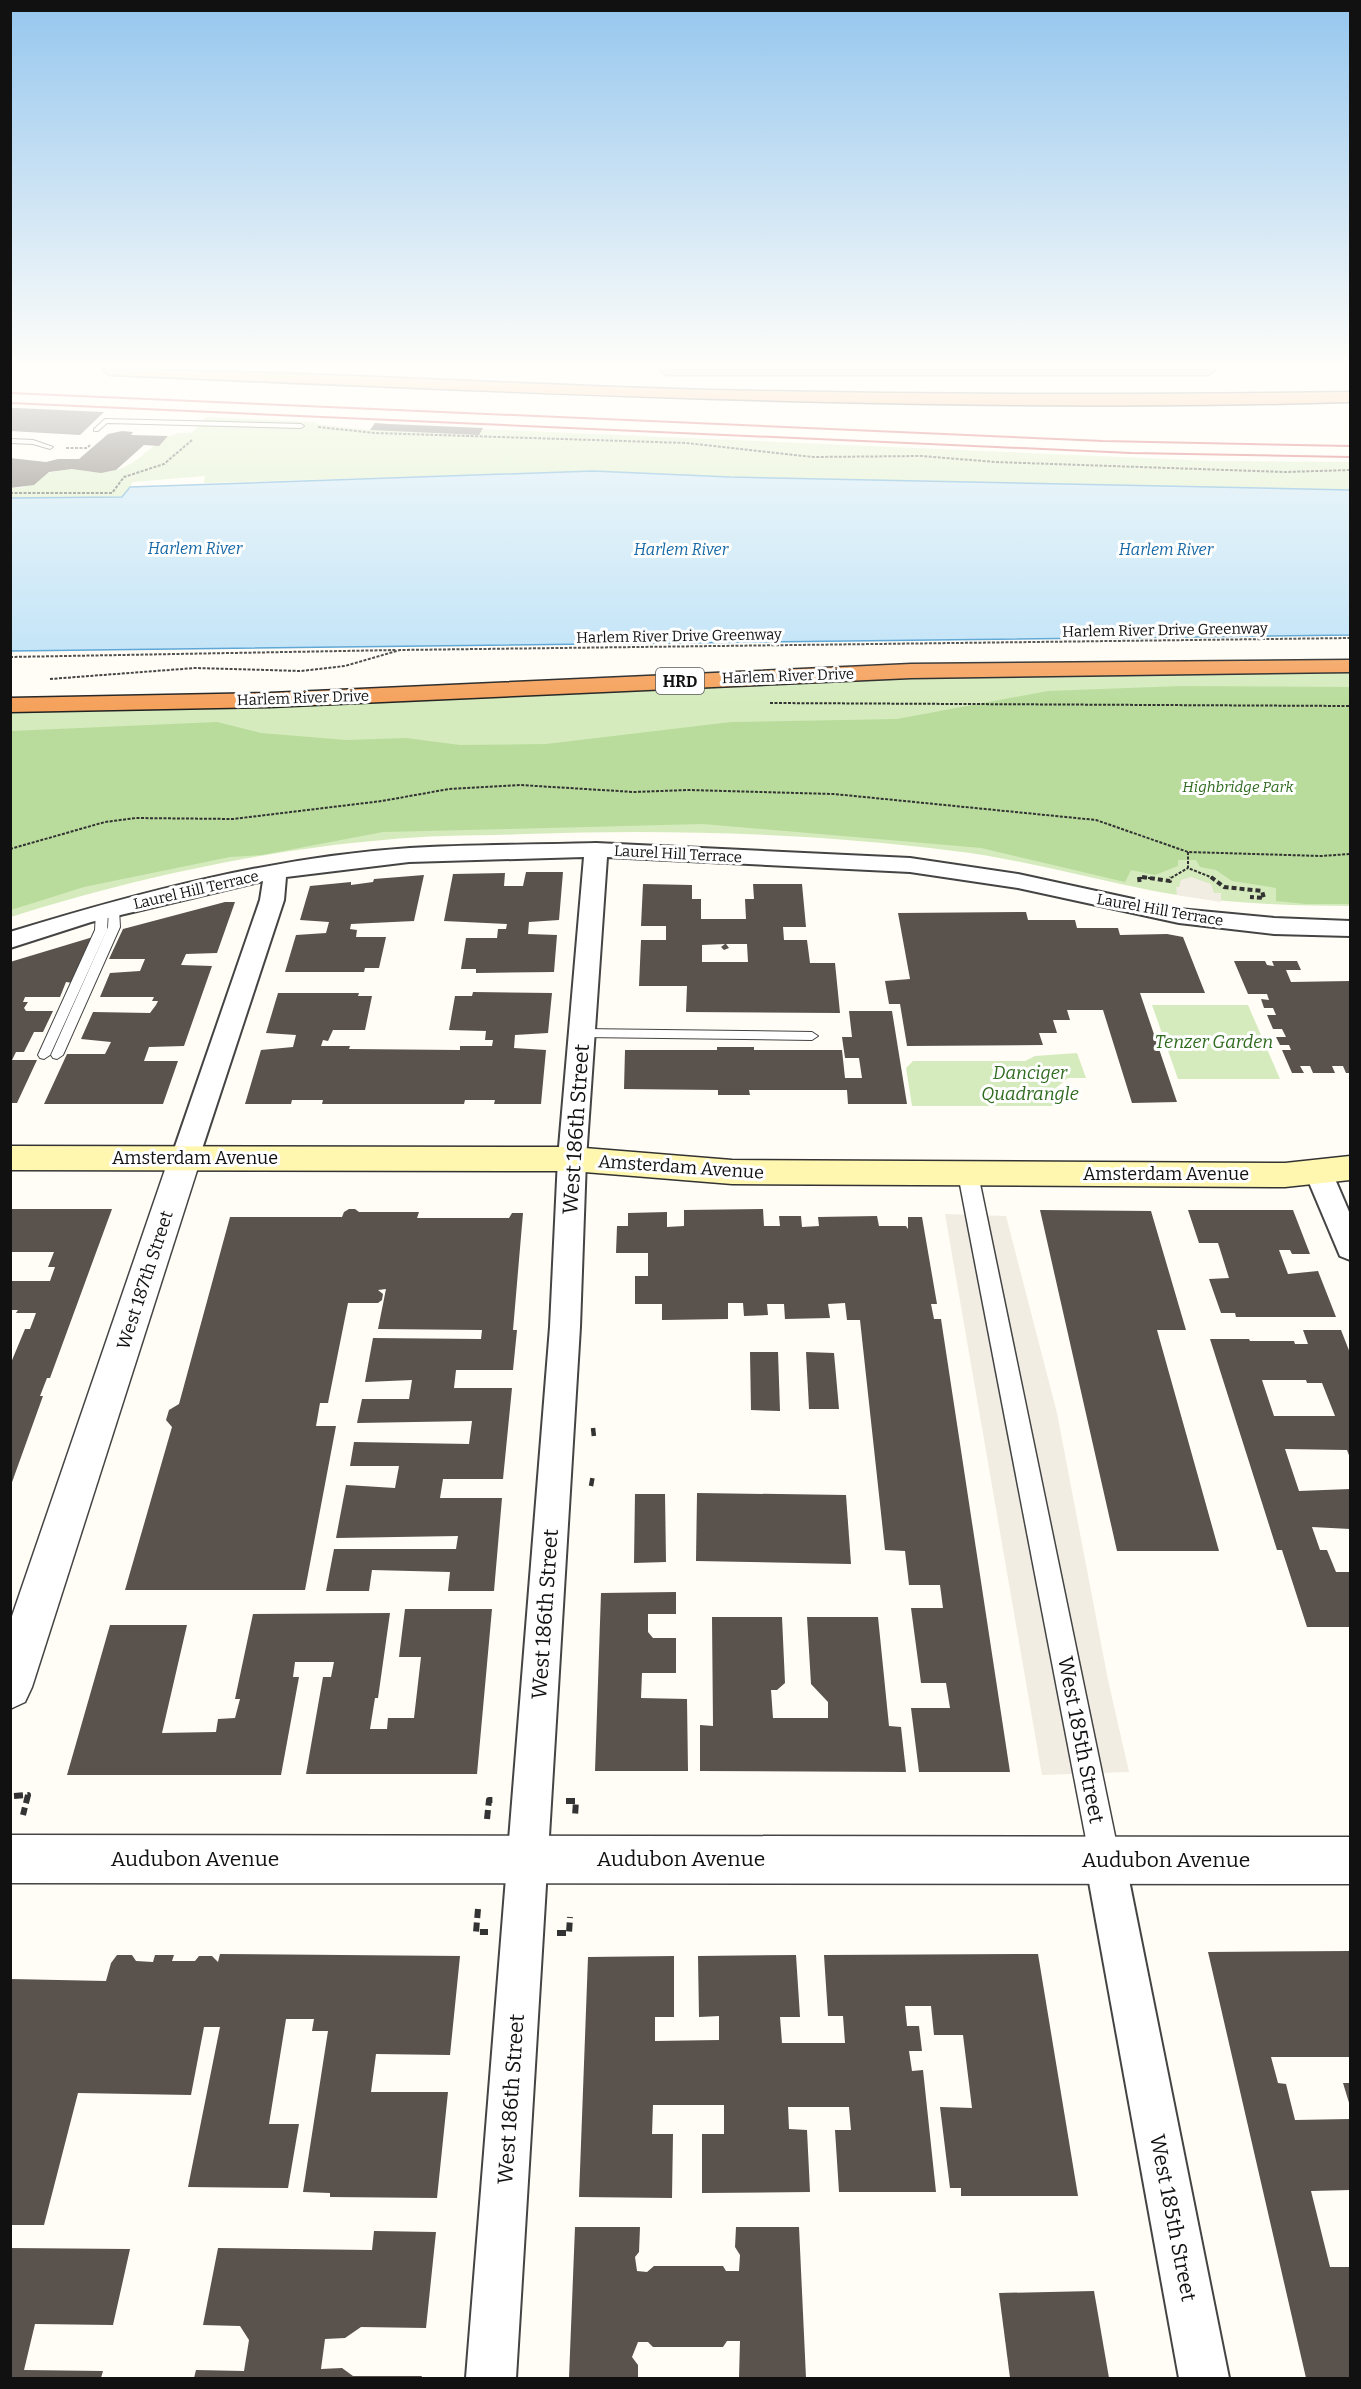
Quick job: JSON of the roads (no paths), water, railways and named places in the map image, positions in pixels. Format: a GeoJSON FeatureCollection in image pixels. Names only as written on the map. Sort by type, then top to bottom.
{"type":"FeatureCollection","features":[{"type":"Feature","properties":{"kind":"highway","name":"Harlem River Drive"},"geometry":{"type":"LineString","coordinates":[[10,692],[272,687],[906,659],[1350,653]]}},
{"type":"Feature","properties":{"kind":"highway","name":"Harlem River Drive"},"geometry":{"type":"LineString","coordinates":[[10,705],[270,700],[911,671],[1350,666]]}},
{"type":"Feature","properties":{"kind":"main road","name":"Amsterdam Avenue"},"geometry":{"type":"LineString","coordinates":[[10,1158],[572,1159],[732,1172],[1285,1175],[1335,1170]]}},
{"type":"Feature","properties":{"kind":"street","name":"Laurel Hill Terrace"},"geometry":{"type":"LineString","coordinates":[[10,940],[108,910],[274,872],[409,855],[596,850],[910,865],[1018,881],[1179,916],[1274,926],[1350,929]]}},
{"type":"Feature","properties":{"kind":"street","name":"West 186th Street"},"geometry":{"type":"LineString","coordinates":[[491,2379],[565,1327],[572,1159],[596,850]]}},
{"type":"Feature","properties":{"kind":"street","name":"West 187th Street"},"geometry":{"type":"LineString","coordinates":[[11,1684],[272,900],[275,890],[274,872]]}},
{"type":"Feature","properties":{"kind":"street"},"geometry":{"type":"LineString","coordinates":[[1335,1170],[1350,1248]]}},
{"type":"Feature","properties":{"kind":"street","name":"West 185th Street"},"geometry":{"type":"LineString","coordinates":[[968,1174],[1105,1860],[1204,2379]]}},
{"type":"Feature","properties":{"kind":"street","name":"Audubon Avenue"},"geometry":{"type":"LineString","coordinates":[[10,1859],[1350,1861]]}},
{"type":"Feature","properties":{"kind":"lane"},"geometry":{"type":"LineString","coordinates":[[44,1055],[108,910]]}},
{"type":"Feature","properties":{"kind":"lane"},"geometry":{"type":"LineString","coordinates":[[57,1055],[114,927],[108,910]]}},
{"type":"Feature","properties":{"kind":"lane"},"geometry":{"type":"LineString","coordinates":[[582,1033],[812,1036]]}},
{"type":"Feature","properties":{"kind":"water","name":"Harlem River"},"geometry":{"type":"Polygon","coordinates":[[[290,481],[944,481],[1350,490],[1350,635],[11,651],[11,498],[122,497],[130,487],[290,481]]]}},
{"type":"Feature","properties":{"kind":"park label","name":"Highbridge Park"},"geometry":{"type":"Point","coordinates":[1238,787]}},
{"type":"Feature","properties":{"kind":"park label","name":"Tenzer Garden"},"geometry":{"type":"Point","coordinates":[1214,1042]}},
{"type":"Feature","properties":{"kind":"park label","name":"Danciger Quadrangle"},"geometry":{"type":"Point","coordinates":[1030,1083]}}]}
